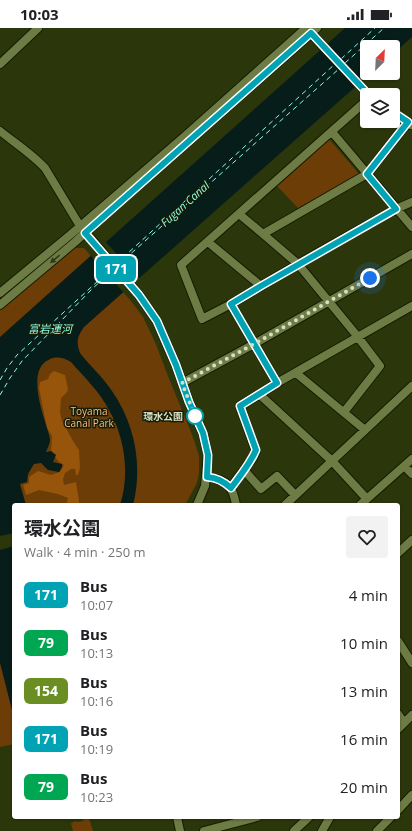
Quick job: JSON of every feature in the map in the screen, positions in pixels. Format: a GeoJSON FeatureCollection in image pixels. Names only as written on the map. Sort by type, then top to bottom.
{"type":"FeatureCollection","features":[{"type":"Feature","properties":{"kind":"street"},"geometry":{"type":"LineString","coordinates":[[0,64],[38,28]]}},
{"type":"Feature","properties":{"kind":"street"},"geometry":{"type":"LineString","coordinates":[[0,304],[17,291],[82,230],[310,29],[319,42],[362,88]]}},
{"type":"Feature","properties":{"kind":"street"},"geometry":{"type":"LineString","coordinates":[[360,106],[181,265],[202,319],[231,304],[298,264],[396,209],[412,202]]}},
{"type":"Feature","properties":{"kind":"street"},"geometry":{"type":"LineString","coordinates":[[264,234],[367,174],[410,124],[400,117]]}},
{"type":"Feature","properties":{"kind":"street"},"geometry":{"type":"LineString","coordinates":[[0,131],[39,161],[45,168],[82,230],[139,295],[157,321],[203,433],[208,455],[207,477],[198,503]]}},
{"type":"Feature","properties":{"kind":"street"},"geometry":{"type":"LineString","coordinates":[[332,132],[412,227]]}},
{"type":"Feature","properties":{"kind":"street"},"geometry":{"type":"LineString","coordinates":[[239,214],[298,264],[380,366],[344,412]]}},
{"type":"Feature","properties":{"kind":"street"},"geometry":{"type":"LineString","coordinates":[[0,293],[82,230]]}},
{"type":"Feature","properties":{"kind":"street"},"geometry":{"type":"LineString","coordinates":[[208,242],[261,286]]}},
{"type":"Feature","properties":{"kind":"street"},"geometry":{"type":"LineString","coordinates":[[182,383],[329,302],[412,254]]}},
{"type":"Feature","properties":{"kind":"street"},"geometry":{"type":"LineString","coordinates":[[231,304],[277,383]]}},
{"type":"Feature","properties":{"kind":"street"},"geometry":{"type":"LineString","coordinates":[[231,488],[253,458],[256,450],[240,406],[277,383],[412,306]]}},
{"type":"Feature","properties":{"kind":"street"},"geometry":{"type":"LineString","coordinates":[[296,373],[365,430]]}},
{"type":"Feature","properties":{"kind":"street"},"geometry":{"type":"LineString","coordinates":[[287,503],[365,430],[411,391]]}},
{"type":"Feature","properties":{"kind":"street"},"geometry":{"type":"LineString","coordinates":[[259,394],[332,461],[366,499]]}},
{"type":"Feature","properties":{"kind":"street"},"geometry":{"type":"LineString","coordinates":[[362,503],[412,459]]}},
{"type":"Feature","properties":{"kind":"street"},"geometry":{"type":"LineString","coordinates":[[404,466],[412,474]]}},
{"type":"Feature","properties":{"kind":"street"},"geometry":{"type":"LineString","coordinates":[[244,470],[261,490],[277,476],[295,496]]}},
{"type":"Feature","properties":{"kind":"street"},"geometry":{"type":"LineString","coordinates":[[207,477],[223,481],[231,488],[235,503]]}},
{"type":"Feature","properties":{"kind":"street"},"geometry":{"type":"LineString","coordinates":[[400,552],[410,545]]}},
{"type":"Feature","properties":{"kind":"street"},"geometry":{"type":"LineString","coordinates":[[400,644],[412,663]]}},
{"type":"Feature","properties":{"kind":"street"},"geometry":{"type":"LineString","coordinates":[[401,726],[412,715]]}},
{"type":"Feature","properties":{"kind":"street"},"geometry":{"type":"LineString","coordinates":[[400,808],[412,795]]}},
{"type":"Feature","properties":{"kind":"street"},"geometry":{"type":"LineString","coordinates":[[177,819],[180,831]]}},
{"type":"Feature","properties":{"kind":"street"},"geometry":{"type":"LineString","coordinates":[[297,819],[299,829]]}},
{"type":"Feature","properties":{"kind":"street"},"geometry":{"type":"LineString","coordinates":[[299,829],[307,819]]}},
{"type":"Feature","properties":{"kind":"street"},"geometry":{"type":"LineString","coordinates":[[322,831],[329,819]]}},
{"type":"Feature","properties":{"kind":"street"},"geometry":{"type":"LineString","coordinates":[[377,831],[389,819]]}},
{"type":"Feature","properties":{"kind":"street"},"geometry":{"type":"LineString","coordinates":[[204,831],[235,820]]}},
{"type":"Feature","properties":{"kind":"green space"},"geometry":{"type":"Polygon","coordinates":[[[329,139],[359,174],[298,208],[277,186],[329,139]]]}},
{"type":"Feature","properties":{"kind":"green space","name":"Toyama Canal Park"},"geometry":{"type":"Polygon","coordinates":[[[73,248],[84,248],[131,301],[143,317],[155,342],[193,437],[199,456],[199,473],[197,483],[186,503],[12,503],[12,744],[0,747],[0,309],[73,248]]]}},
{"type":"Feature","properties":{"kind":"green space"},"geometry":{"type":"Polygon","coordinates":[[[83,819],[89,819],[93,831],[73,831],[71,823],[83,821],[83,819]]]}},
{"type":"Feature","properties":{"kind":"shaded area"},"geometry":{"type":"Polygon","coordinates":[[[54,371],[65,375],[68,389],[61,398],[60,412],[62,421],[79,450],[80,468],[78,475],[76,475],[75,469],[71,469],[65,473],[63,479],[64,485],[76,482],[79,503],[67,503],[68,498],[39,490],[26,495],[23,485],[29,483],[29,477],[38,471],[51,475],[60,472],[64,465],[59,462],[51,452],[52,436],[47,428],[39,388],[40,382],[48,379],[50,374],[54,371]]]}},
{"type":"Feature","properties":{"kind":"water","name":"富岩運河"},"geometry":{"type":"Polygon","coordinates":[[[345,28],[412,28],[412,37],[400,48],[400,40],[360,40],[360,80],[363,80],[84,327],[78,340],[80,353],[112,391],[120,404],[131,431],[137,460],[136,490],[133,503],[120,503],[125,481],[122,444],[119,432],[101,397],[69,361],[61,358],[53,358],[45,362],[40,368],[37,384],[38,394],[50,440],[46,452],[51,451],[56,455],[53,462],[62,464],[62,467],[59,472],[48,470],[41,463],[34,464],[28,474],[27,482],[20,484],[25,503],[12,503],[12,710],[0,663],[0,337],[345,28]]]}},
{"type":"Feature","properties":{"kind":"pier"},"geometry":{"type":"Polygon","coordinates":[[[104,240],[140,280],[125,294],[89,254],[104,240]]]}},
{"type":"Feature","properties":{"kind":"pier"},"geometry":{"type":"Polygon","coordinates":[[[12,533],[12,547],[0,550],[0,536],[12,533]]]}},
{"type":"Feature","properties":{"kind":"ferry route"},"geometry":{"type":"LineString","coordinates":[[341,59],[375,28]]}},
{"type":"Feature","properties":{"kind":"ferry route"},"geometry":{"type":"LineString","coordinates":[[345,63],[384,28]]}},
{"type":"Feature","properties":{"kind":"ferry route"},"geometry":{"type":"LineString","coordinates":[[116,264],[335,64]]}},
{"type":"Feature","properties":{"kind":"ferry route"},"geometry":{"type":"LineString","coordinates":[[118,265],[340,68]]}},
{"type":"Feature","properties":{"kind":"ferry route"},"geometry":{"type":"LineString","coordinates":[[0,380],[17,355],[111,269]]}},
{"type":"Feature","properties":{"kind":"ferry route"},"geometry":{"type":"LineString","coordinates":[[0,395],[22,361],[92,289],[113,270]]}},
{"type":"Feature","properties":{"kind":"bus line","name":"171"},"geometry":{"type":"LineString","coordinates":[[362,88],[311,33],[85,233],[139,295],[157,321],[203,433],[208,455],[207,477],[223,481],[231,488],[253,458],[256,450],[240,406],[277,383],[231,304],[396,209],[367,174],[408,122],[400,117]]}},
{"type":"Feature","properties":{"kind":"place","name":"環水公園"},"geometry":{"type":"Point","coordinates":[195,416]}},
{"type":"Feature","properties":{"kind":"route"},"geometry":{"type":"LineString","coordinates":[[195,416],[182,383],[370,278]]}},
{"type":"Feature","properties":{"kind":"water label","name":"Fugan Canal"},"geometry":{"type":"Point","coordinates":[185,204]}}]}
